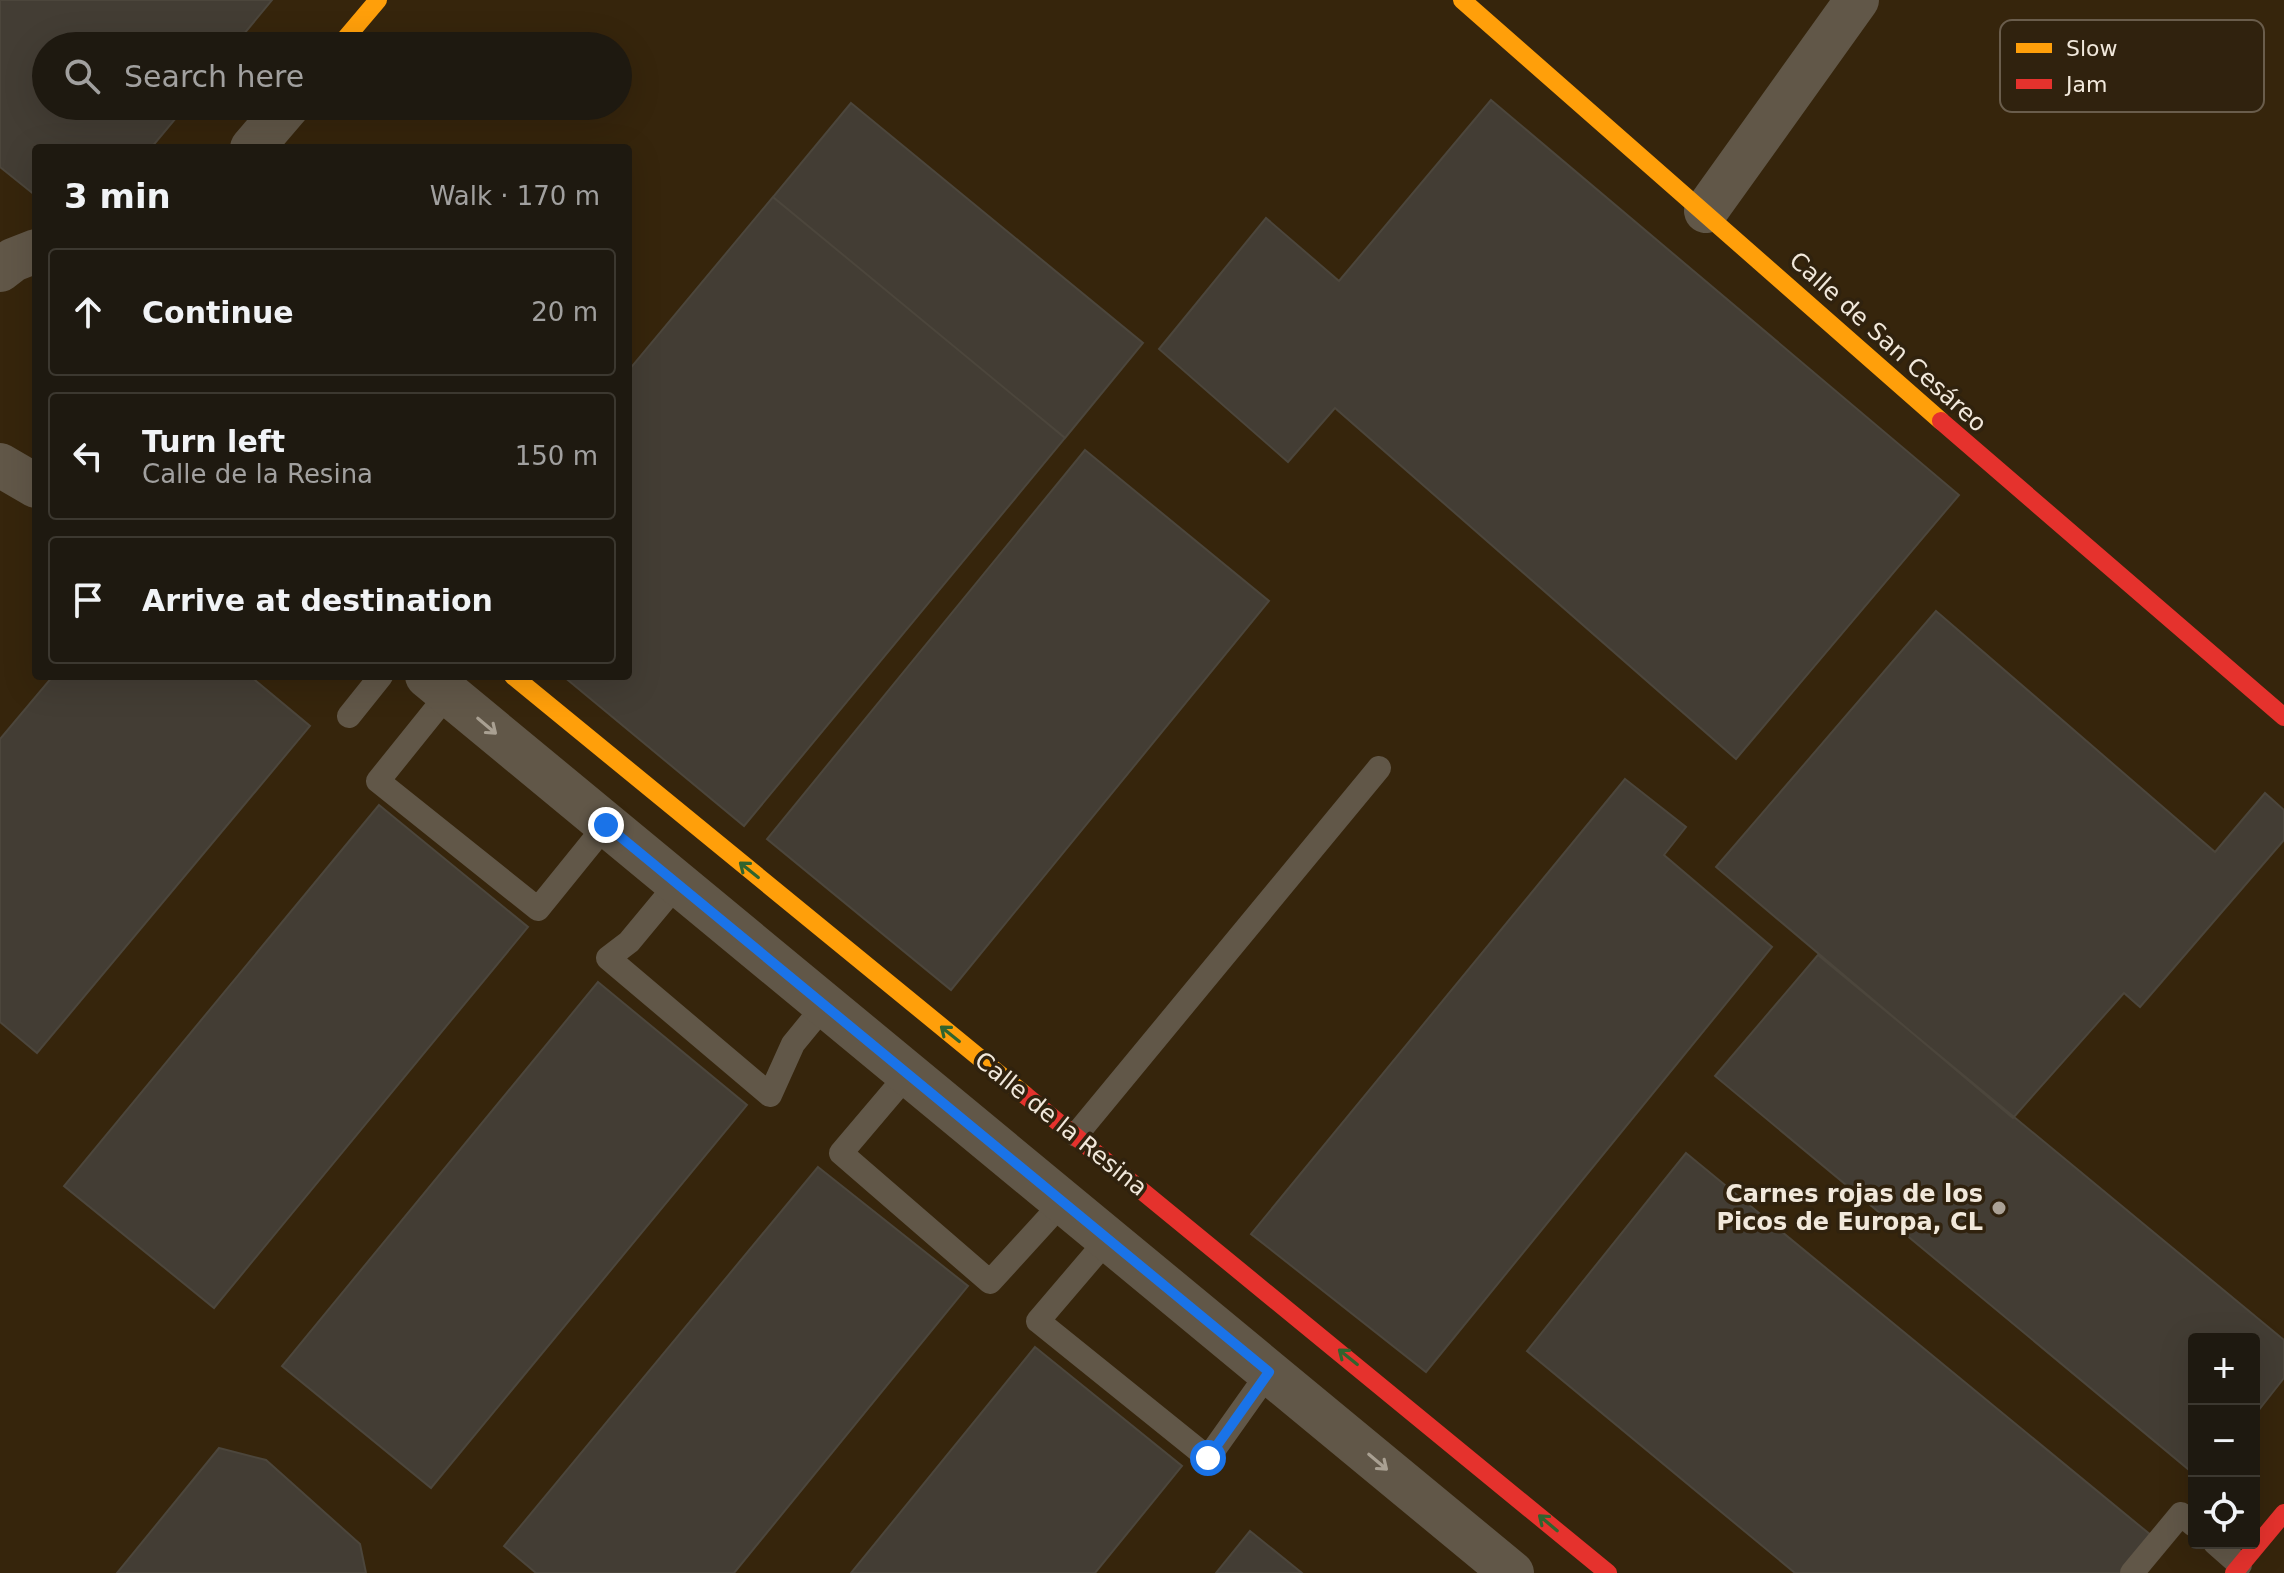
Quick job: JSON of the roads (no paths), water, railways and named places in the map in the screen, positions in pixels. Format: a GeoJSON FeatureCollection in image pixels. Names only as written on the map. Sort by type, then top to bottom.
{"type":"FeatureCollection","features":[{"type":"Feature","properties":{"kind":"street"},"geometry":{"type":"LineString","coordinates":[[351,32],[378,0]]}},
{"type":"Feature","properties":{"kind":"street","name":"Calle de San Cesáreo"},"geometry":{"type":"LineString","coordinates":[[1462,0],[1706,211],[2089,553],[2284,717]]}},
{"type":"Feature","properties":{"kind":"street"},"geometry":{"type":"LineString","coordinates":[[1706,211],[1857,0]]}},
{"type":"Feature","properties":{"kind":"street"},"geometry":{"type":"LineString","coordinates":[[255,144],[276,120]]}},
{"type":"Feature","properties":{"kind":"street"},"geometry":{"type":"LineString","coordinates":[[0,465],[32,484]]}},
{"type":"Feature","properties":{"kind":"street","name":"Calle de la Resina"},"geometry":{"type":"LineString","coordinates":[[518,680],[1608,1573]]}},
{"type":"Feature","properties":{"kind":"street"},"geometry":{"type":"LineString","coordinates":[[437,685],[1512,1573]]}},
{"type":"Feature","properties":{"kind":"street"},"geometry":{"type":"LineString","coordinates":[[2237,1569],[2284,1513]]}},
{"type":"Feature","properties":{"kind":"lane"},"geometry":{"type":"LineString","coordinates":[[349,716],[378,680]]}},
{"type":"Feature","properties":{"kind":"lane"},"geometry":{"type":"LineString","coordinates":[[437,685],[378,781],[538,909],[606,825]]}},
{"type":"Feature","properties":{"kind":"lane"},"geometry":{"type":"LineString","coordinates":[[1076,1135],[1379,768]]}},
{"type":"Feature","properties":{"kind":"lane"},"geometry":{"type":"LineString","coordinates":[[678,883],[629,942],[608,958],[770,1095],[793,1044],[825,1005]]}},
{"type":"Feature","properties":{"kind":"lane"},"geometry":{"type":"LineString","coordinates":[[908,1074],[841,1153],[990,1282],[1063,1202]]}},
{"type":"Feature","properties":{"kind":"lane"},"geometry":{"type":"LineString","coordinates":[[1108,1239],[1038,1321],[1208,1458],[1269,1372]]}},
{"type":"Feature","properties":{"kind":"lane"},"geometry":{"type":"LineString","coordinates":[[2132,1573],[2181,1514],[2188,1520]]}},
{"type":"Feature","properties":{"kind":"lane"},"geometry":{"type":"LineString","coordinates":[[2220,1549],[2237,1569]]}},
{"type":"Feature","properties":{"kind":"place","name":"Carnes rojas de los Picos de Europa, CL"},"geometry":{"type":"Point","coordinates":[1999,1208]}}]}
